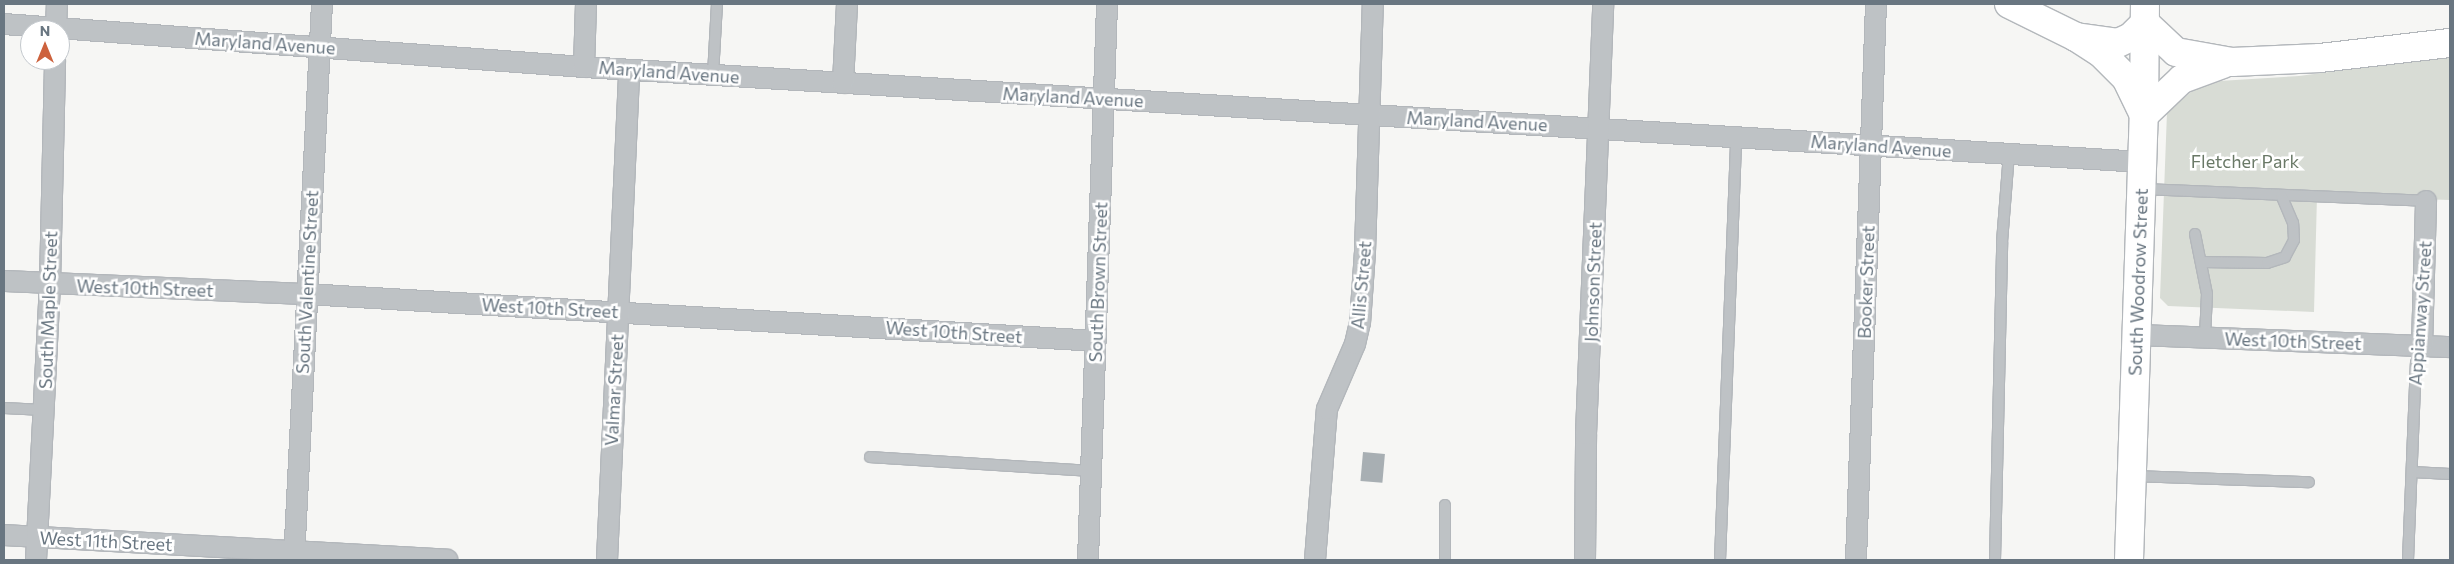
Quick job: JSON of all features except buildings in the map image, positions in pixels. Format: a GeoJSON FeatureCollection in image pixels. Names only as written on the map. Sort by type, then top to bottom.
{"type":"FeatureCollection","features":[{"type":"Feature","properties":{"kind":"main road"},"geometry":{"type":"LineString","coordinates":[[2009,4],[2076,37],[2119,69],[2144,115],[2182,79],[2232,62]]}},
{"type":"Feature","properties":{"kind":"main road"},"geometry":{"type":"LineString","coordinates":[[2076,37],[2118,43],[2131,37],[2145,11],[2176,52],[2232,62],[2320,58],[2450,43]]}},
{"type":"Feature","properties":{"kind":"main road","name":"South Woodrow Street"},"geometry":{"type":"LineString","coordinates":[[2129,560],[2144,115],[2145,11]]}},
{"type":"Feature","properties":{"kind":"street"},"geometry":{"type":"LineString","coordinates":[[56,20],[57,4]]}},
{"type":"Feature","properties":{"kind":"street","name":"South Valentine Street"},"geometry":{"type":"LineString","coordinates":[[294,556],[322,4]]}},
{"type":"Feature","properties":{"kind":"street"},"geometry":{"type":"LineString","coordinates":[[584,67],[586,4]]}},
{"type":"Feature","properties":{"kind":"street"},"geometry":{"type":"LineString","coordinates":[[843,83],[847,4]]}},
{"type":"Feature","properties":{"kind":"street","name":"South Brown Street"},"geometry":{"type":"LineString","coordinates":[[1088,560],[1107,4]]}},
{"type":"Feature","properties":{"kind":"street","name":"Allis Street"},"geometry":{"type":"LineString","coordinates":[[1315,560],[1327,409],[1355,344],[1360,323],[1370,115],[1372,4]]}},
{"type":"Feature","properties":{"kind":"street","name":"Johnson Street"},"geometry":{"type":"LineString","coordinates":[[1585,560],[1586,434],[1603,4]]}},
{"type":"Feature","properties":{"kind":"street","name":"Booker Street"},"geometry":{"type":"LineString","coordinates":[[1856,560],[1876,4]]}},
{"type":"Feature","properties":{"kind":"street","name":"Maryland Avenue"},"geometry":{"type":"LineString","coordinates":[[4,24],[20,26]]}},
{"type":"Feature","properties":{"kind":"street","name":"Maryland Avenue"},"geometry":{"type":"LineString","coordinates":[[70,30],[629,70],[2142,162]]}},
{"type":"Feature","properties":{"kind":"street","name":"South Maple Street"},"geometry":{"type":"LineString","coordinates":[[36,560],[50,284],[55,70]]}},
{"type":"Feature","properties":{"kind":"street","name":"Valmar Street"},"geometry":{"type":"LineString","coordinates":[[607,560],[629,70]]}},
{"type":"Feature","properties":{"kind":"street","name":"Appianway Street"},"geometry":{"type":"LineString","coordinates":[[2422,346],[2426,201]]}},
{"type":"Feature","properties":{"kind":"street","name":"West 10th Street"},"geometry":{"type":"LineString","coordinates":[[4,281],[306,294],[1096,341]]}},
{"type":"Feature","properties":{"kind":"street","name":"West 10th Street"},"geometry":{"type":"LineString","coordinates":[[2136,335],[2450,347]]}},
{"type":"Feature","properties":{"kind":"street","name":"West 11th Street"},"geometry":{"type":"LineString","coordinates":[[4,535],[294,556],[447,560]]}},
{"type":"Feature","properties":{"kind":"lane"},"geometry":{"type":"LineString","coordinates":[[713,75],[717,4]]}},
{"type":"Feature","properties":{"kind":"lane"},"geometry":{"type":"LineString","coordinates":[[1720,560],[1736,137]]}},
{"type":"Feature","properties":{"kind":"lane"},"geometry":{"type":"LineString","coordinates":[[1995,560],[2002,242],[2009,154]]}},
{"type":"Feature","properties":{"kind":"lane","name":"Appianway Street"},"geometry":{"type":"LineString","coordinates":[[2141,189],[2426,201]]}},
{"type":"Feature","properties":{"kind":"lane"},"geometry":{"type":"LineString","coordinates":[[2201,262],[2266,263],[2285,257],[2294,240],[2293,223],[2281,195]]}},
{"type":"Feature","properties":{"kind":"lane"},"geometry":{"type":"LineString","coordinates":[[2195,234],[2207,294],[2205,337]]}},
{"type":"Feature","properties":{"kind":"lane","name":"Appianway Street"},"geometry":{"type":"LineString","coordinates":[[2408,560],[2416,363],[2422,346]]}},
{"type":"Feature","properties":{"kind":"lane"},"geometry":{"type":"LineString","coordinates":[[4,408],[44,410]]}},
{"type":"Feature","properties":{"kind":"lane"},"geometry":{"type":"LineString","coordinates":[[870,457],[1091,472]]}},
{"type":"Feature","properties":{"kind":"lane"},"geometry":{"type":"LineString","coordinates":[[2412,472],[2450,474]]}},
{"type":"Feature","properties":{"kind":"lane"},"geometry":{"type":"LineString","coordinates":[[2132,476],[2309,482]]}},
{"type":"Feature","properties":{"kind":"lane"},"geometry":{"type":"LineString","coordinates":[[1445,504],[1445,560]]}},
{"type":"Feature","properties":{"kind":"green space","name":"Fletcher Park"},"geometry":{"type":"Polygon","coordinates":[[[2450,56],[2450,200],[2317,196],[2314,312],[2168,306],[2160,298],[2167,112],[2203,82],[2299,76],[2450,56]]]}}]}
